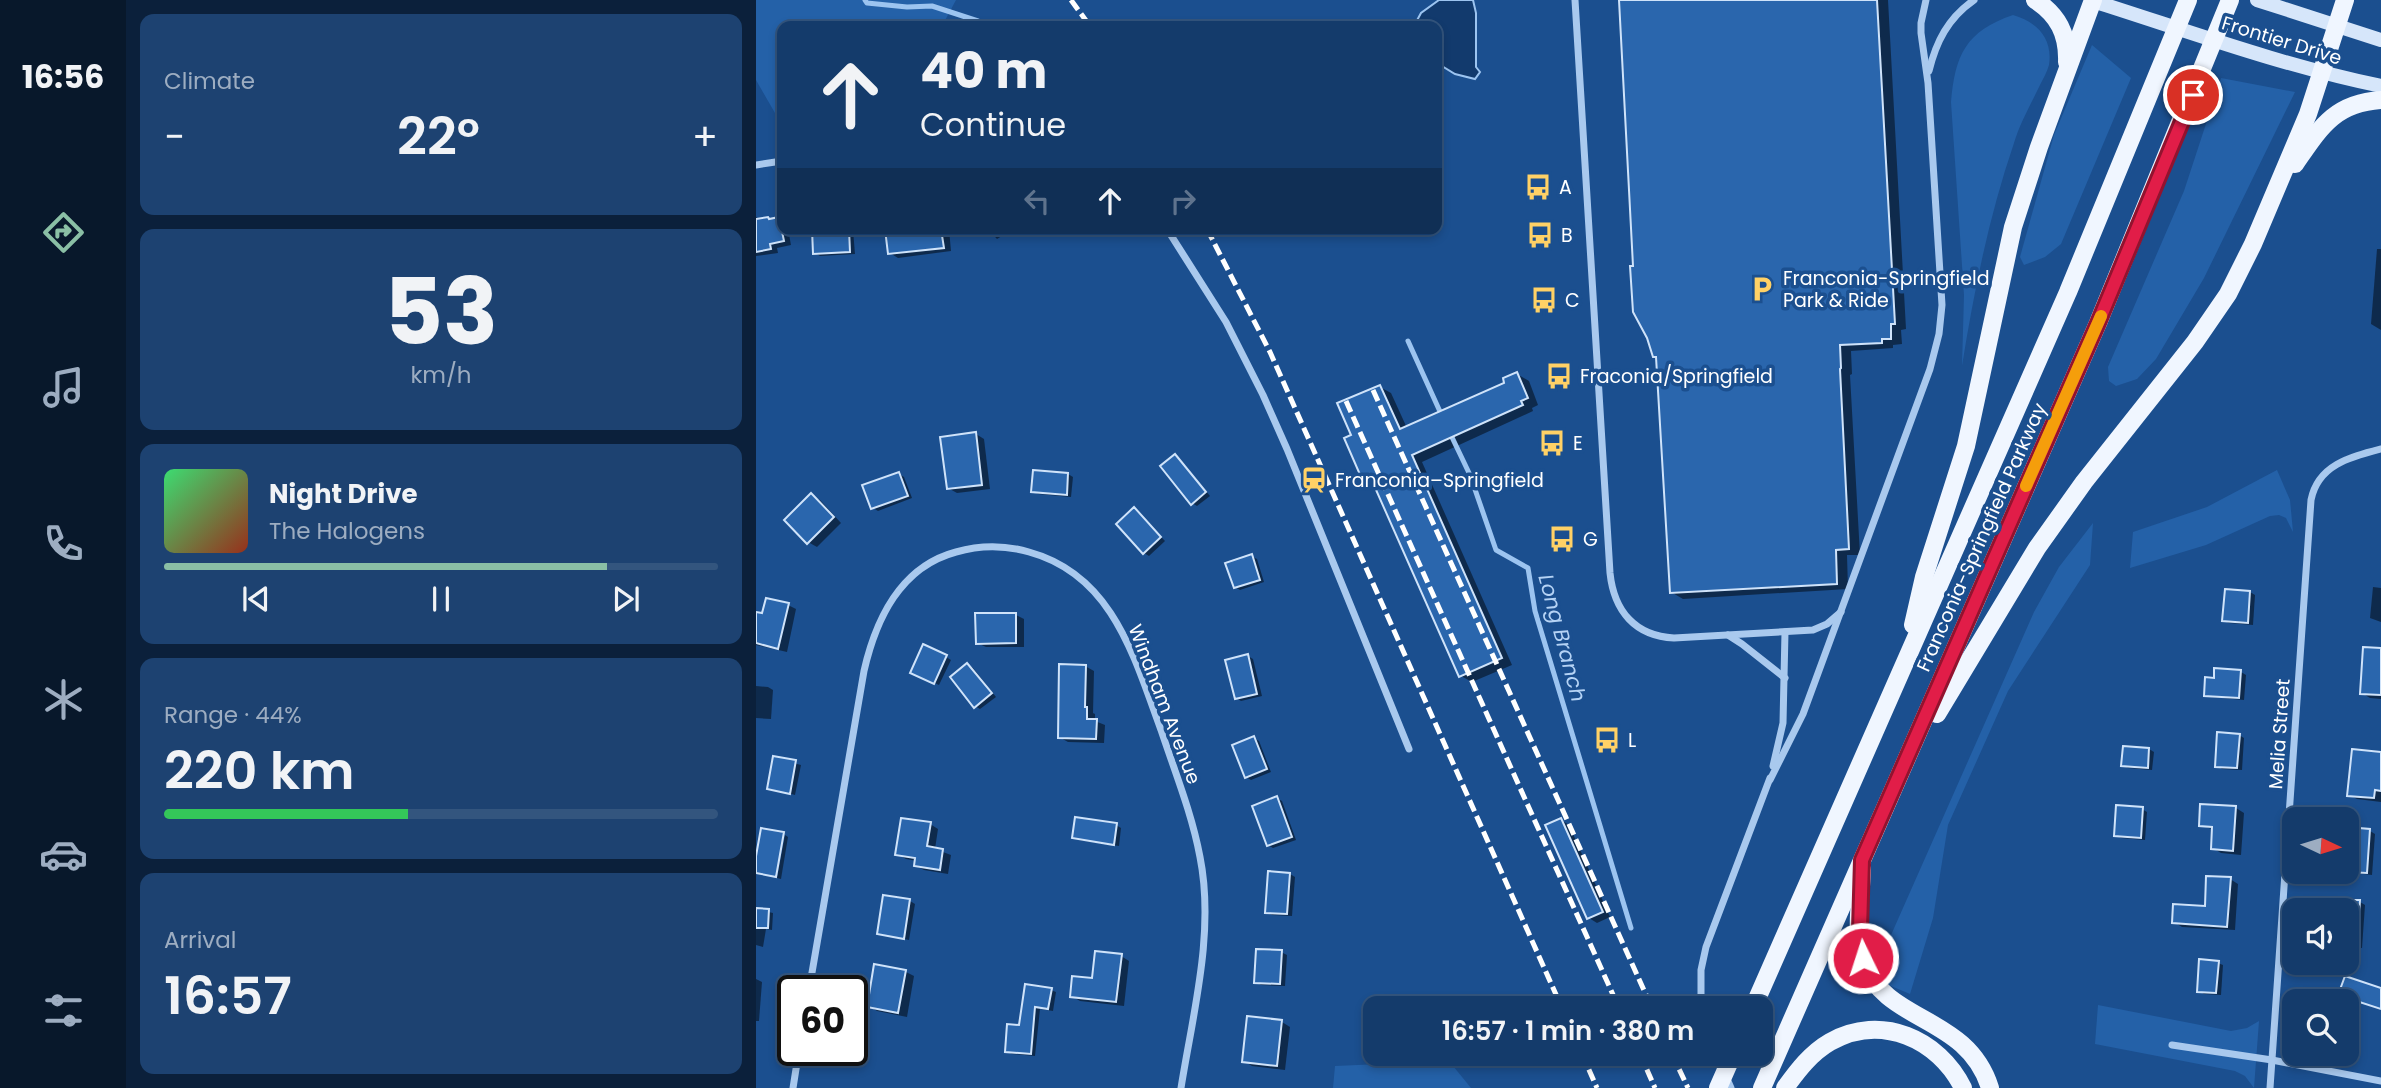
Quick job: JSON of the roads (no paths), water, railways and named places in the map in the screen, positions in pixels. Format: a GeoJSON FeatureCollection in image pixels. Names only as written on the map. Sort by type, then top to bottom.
{"type":"FeatureCollection","features":[{"type":"Feature","properties":{"kind":"main road"},"geometry":{"type":"LineString","coordinates":[[2035,0],[2053,14],[2062,26],[2067,43],[2067,68]]}},
{"type":"Feature","properties":{"kind":"main road"},"geometry":{"type":"LineString","coordinates":[[1903,669],[1924,577],[1966,446],[2013,227],[2092,0]]}},
{"type":"Feature","properties":{"kind":"main road","name":"Frontier Drive"},"geometry":{"type":"LineString","coordinates":[[2092,0],[2322,72],[2381,86]]}},
{"type":"Feature","properties":{"kind":"main road","name":"Franconia-Springfield Parkway"},"geometry":{"type":"LineString","coordinates":[[1758,996],[2068,292],[2188,0]]}},
{"type":"Feature","properties":{"kind":"main road","name":"Franconia-Springfield Parkway"},"geometry":{"type":"LineString","coordinates":[[1765,1081],[2098,323],[2231,0]]}},
{"type":"Feature","properties":{"kind":"main road","name":"Frontier Drive"},"geometry":{"type":"LineString","coordinates":[[2257,0],[2381,40]]}},
{"type":"Feature","properties":{"kind":"main road"},"geometry":{"type":"LineString","coordinates":[[1893,790],[1994,617],[2038,548],[2084,482],[2212,318],[2241,269],[2308,114],[2345,0]]}},
{"type":"Feature","properties":{"kind":"main road"},"geometry":{"type":"LineString","coordinates":[[2276,192],[2326,122],[2346,108],[2381,100]]}},
{"type":"Feature","properties":{"kind":"main road"},"geometry":{"type":"LineString","coordinates":[[1862,860],[1861,949],[1870,975],[1890,998],[1947,1031],[1967,1048],[1982,1069],[1990,1088]]}},
{"type":"Feature","properties":{"kind":"main road"},"geometry":{"type":"LineString","coordinates":[[1785,1088],[1807,1060],[1830,1042],[1852,1034],[1881,1030],[1905,1034],[1931,1047],[1951,1067],[1963,1088]]}},
{"type":"Feature","properties":{"kind":"main road"},"geometry":{"type":"LineString","coordinates":[[1718,1088],[1728,1066]]}},
{"type":"Feature","properties":{"kind":"street"},"geometry":{"type":"LineString","coordinates":[[1575,0],[1610,573],[1617,604],[1629,620],[1657,635],[1674,638],[1820,628],[1841,612]]}},
{"type":"Feature","properties":{"kind":"street"},"geometry":{"type":"LineString","coordinates":[[1701,996],[1701,970],[1706,947],[1770,780],[1803,714],[1930,369],[1939,334],[1941,291],[1928,83],[1921,23],[1926,0]]}},
{"type":"Feature","properties":{"kind":"street"},"geometry":{"type":"LineString","coordinates":[[1928,83],[1936,47],[1944,30],[1955,15],[1974,0]]}},
{"type":"Feature","properties":{"kind":"street"},"geometry":{"type":"LineString","coordinates":[[756,165],[777,162]]}},
{"type":"Feature","properties":{"kind":"street"},"geometry":{"type":"LineString","coordinates":[[1171,235],[1226,323],[1262,395],[1287,449],[1409,749]]}},
{"type":"Feature","properties":{"kind":"street","name":"Melia Street"},"geometry":{"type":"LineString","coordinates":[[2270,1088],[2311,500],[2319,478],[2327,470],[2381,449]]}},
{"type":"Feature","properties":{"kind":"street","name":"Windham Avenue"},"geometry":{"type":"LineString","coordinates":[[812,975],[864,671],[880,619],[895,593],[906,581],[927,564],[943,556],[970,548],[995,546],[1023,550],[1068,568],[1085,581],[1114,616],[1130,648],[1191,820],[1203,874],[1204,927],[1181,1088]]}},
{"type":"Feature","properties":{"kind":"street"},"geometry":{"type":"LineString","coordinates":[[1770,780],[1783,723],[1785,632]]}},
{"type":"Feature","properties":{"kind":"street"},"geometry":{"type":"LineString","coordinates":[[1727,635],[1785,678]]}},
{"type":"Feature","properties":{"kind":"street"},"geometry":{"type":"LineString","coordinates":[[2172,1045],[2381,1080]]}},
{"type":"Feature","properties":{"kind":"street"},"geometry":{"type":"LineString","coordinates":[[793,1088],[796,1066]]}},
{"type":"Feature","properties":{"kind":"street"},"geometry":{"type":"LineString","coordinates":[[1721,1066],[1731,1088]]}},
{"type":"Feature","properties":{"kind":"waterway","name":"Long Branch"},"geometry":{"type":"LineString","coordinates":[[865,0],[867,3],[907,7],[932,6],[978,21]]}},
{"type":"Feature","properties":{"kind":"waterway","name":"Long Branch"},"geometry":{"type":"LineString","coordinates":[[1408,341],[1442,416]]}},
{"type":"Feature","properties":{"kind":"waterway","name":"Long Branch"},"geometry":{"type":"LineString","coordinates":[[1449,431],[1470,475],[1496,550],[1528,568],[1535,611],[1631,928]]}},
{"type":"Feature","properties":{"kind":"railway"},"geometry":{"type":"LineString","coordinates":[[1071,0],[1086,21]]}},
{"type":"Feature","properties":{"kind":"railway"},"geometry":{"type":"LineString","coordinates":[[1210,235],[1270,352],[1557,996]]}},
{"type":"Feature","properties":{"kind":"railway"},"geometry":{"type":"LineString","coordinates":[[1373,390],[1647,996]]}},
{"type":"Feature","properties":{"kind":"railway"},"geometry":{"type":"LineString","coordinates":[[1346,401],[1614,996]]}},
{"type":"Feature","properties":{"kind":"railway"},"geometry":{"type":"LineString","coordinates":[[1587,1066],[1597,1088]]}},
{"type":"Feature","properties":{"kind":"railway"},"geometry":{"type":"LineString","coordinates":[[1645,1066],[1655,1088]]}},
{"type":"Feature","properties":{"kind":"railway"},"geometry":{"type":"LineString","coordinates":[[1678,1066],[1688,1088]]}},
{"type":"Feature","properties":{"kind":"place","name":"A"},"geometry":{"type":"Point","coordinates":[1538,187]}},
{"type":"Feature","properties":{"kind":"place","name":"B"},"geometry":{"type":"Point","coordinates":[1540,235]}},
{"type":"Feature","properties":{"kind":"place","name":"Franconia-Springfield Park & Ride"},"geometry":{"type":"Point","coordinates":[1762,289]}},
{"type":"Feature","properties":{"kind":"place","name":"C"},"geometry":{"type":"Point","coordinates":[1544,300]}},
{"type":"Feature","properties":{"kind":"place","name":"Fraconia/Springfield"},"geometry":{"type":"Point","coordinates":[1559,376]}},
{"type":"Feature","properties":{"kind":"place","name":"E"},"geometry":{"type":"Point","coordinates":[1552,443]}},
{"type":"Feature","properties":{"kind":"place","name":"Franconia–Springfield"},"geometry":{"type":"Point","coordinates":[1314,480]}},
{"type":"Feature","properties":{"kind":"place","name":"G"},"geometry":{"type":"Point","coordinates":[1562,539]}},
{"type":"Feature","properties":{"kind":"place","name":"L"},"geometry":{"type":"Point","coordinates":[1607,740]}}]}
